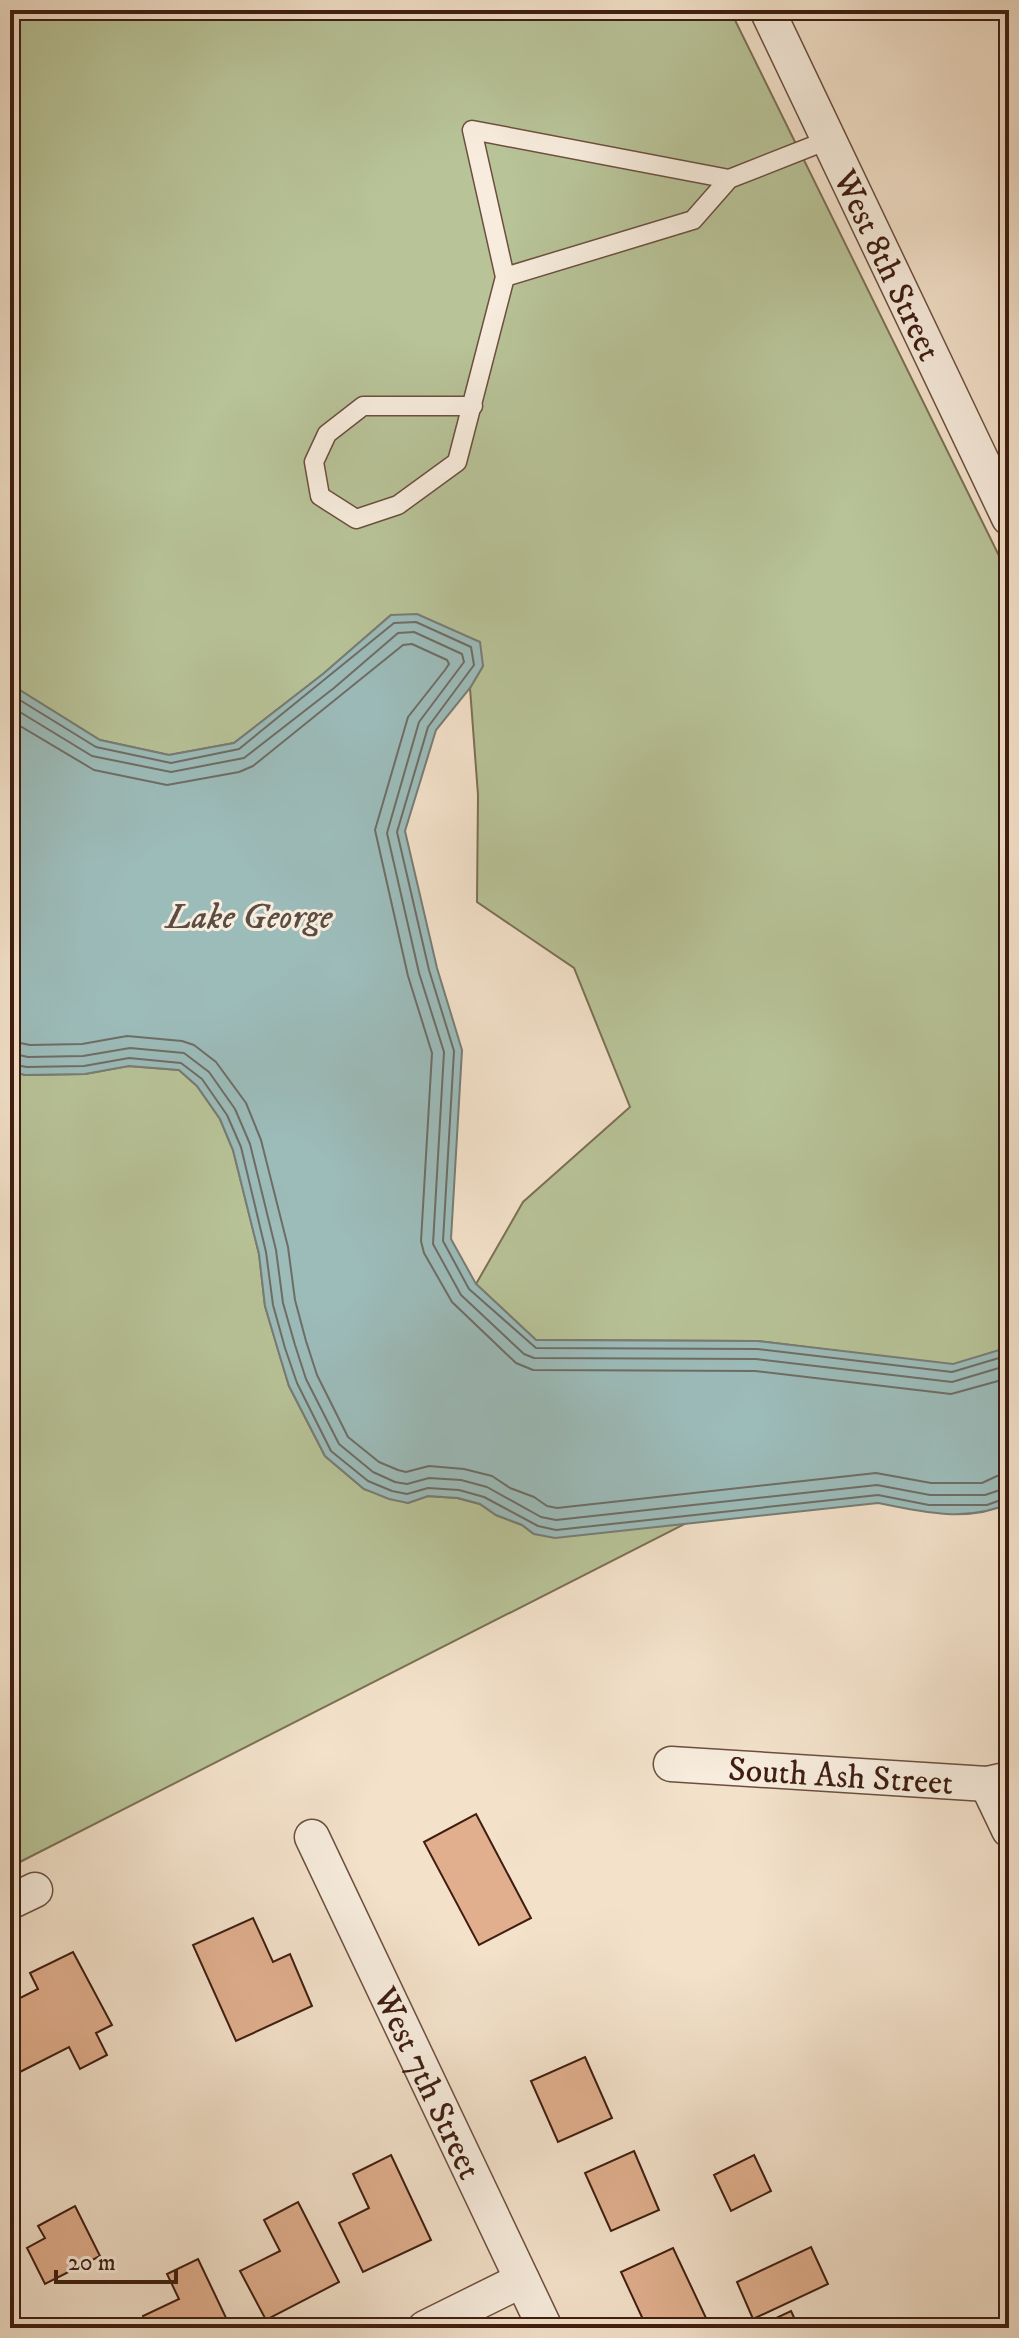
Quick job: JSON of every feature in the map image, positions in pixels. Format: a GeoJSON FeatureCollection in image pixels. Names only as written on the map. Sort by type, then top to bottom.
{"type":"FeatureCollection","features":[{"type":"Feature","properties":{"kind":"street","name":"West 8th Street"},"geometry":{"type":"LineString","coordinates":[[767,10],[1009,518]]}},
{"type":"Feature","properties":{"kind":"street","name":"South Ash Street"},"geometry":{"type":"LineString","coordinates":[[671,1764],[998,1782]]}},
{"type":"Feature","properties":{"kind":"street"},"geometry":{"type":"LineString","coordinates":[[998,1782],[1009,1830]]}},
{"type":"Feature","properties":{"kind":"street","name":"West 7th Street"},"geometry":{"type":"LineString","coordinates":[[312,1837],[545,2328]]}},
{"type":"Feature","properties":{"kind":"street"},"geometry":{"type":"LineString","coordinates":[[425,2328],[522,2280]]}},
{"type":"Feature","properties":{"kind":"lane"},"geometry":{"type":"LineString","coordinates":[[473,406],[363,406],[327,434],[314,462],[320,496],[356,519],[398,505],[457,462],[473,406],[505,277],[472,130],[729,179]]}},
{"type":"Feature","properties":{"kind":"lane"},"geometry":{"type":"LineString","coordinates":[[505,277],[693,220],[729,179],[828,140]]}},
{"type":"Feature","properties":{"kind":"green space"},"geometry":{"type":"Polygon","coordinates":[[[10,10],[730,10],[1009,576],[1009,1359],[10,1867],[10,1071],[25,1075],[85,1074],[128,1066],[179,1070],[197,1086],[220,1119],[233,1150],[259,1254],[265,1306],[289,1386],[325,1456],[364,1489],[408,1503],[428,1496],[457,1498],[480,1504],[534,1534],[903,1359],[757,1341],[536,1340],[476,1284],[523,1202],[630,1107],[574,968],[477,902],[478,795],[470,688],[483,666],[391,615],[323,674],[234,743],[169,755],[100,740],[10,684],[10,10]]]}},
{"type":"Feature","properties":{"kind":"water","name":"Lake George"},"geometry":{"type":"Polygon","coordinates":[[[417,614],[480,642],[483,666],[470,688],[436,730],[405,831],[437,968],[462,1050],[451,1239],[476,1284],[536,1340],[757,1341],[953,1364],[1009,1347],[1009,1503],[978,1513],[945,1514],[878,1503],[555,1538],[534,1534],[480,1504],[458,1498],[428,1496],[408,1503],[364,1489],[325,1456],[289,1386],[265,1306],[259,1254],[233,1150],[220,1119],[197,1086],[179,1070],[129,1066],[85,1074],[25,1075],[10,1071],[10,684],[100,740],[169,755],[234,743],[323,674],[391,615],[417,614]]]}},
{"type":"Feature","properties":{"kind":"building"},"geometry":{"type":"Polygon","coordinates":[[[476,1814],[531,1918],[479,1945],[424,1842],[476,1814]]]}},
{"type":"Feature","properties":{"kind":"building"},"geometry":{"type":"Polygon","coordinates":[[[253,1918],[273,1962],[290,1954],[312,2006],[236,2041],[193,1945],[253,1918]]]}},
{"type":"Feature","properties":{"kind":"building"},"geometry":{"type":"Polygon","coordinates":[[[73,1952],[112,2025],[96,2033],[107,2055],[80,2069],[69,2047],[10,2077],[10,2003],[38,1989],[30,1973],[73,1952]]]}},
{"type":"Feature","properties":{"kind":"building"},"geometry":{"type":"Polygon","coordinates":[[[585,2057],[612,2118],[558,2142],[531,2081],[585,2057]]]}},
{"type":"Feature","properties":{"kind":"building"},"geometry":{"type":"Polygon","coordinates":[[[634,2151],[659,2210],[611,2231],[585,2173],[634,2151]]]}},
{"type":"Feature","properties":{"kind":"building"},"geometry":{"type":"Polygon","coordinates":[[[391,2155],[431,2240],[363,2272],[339,2223],[369,2208],[353,2174],[391,2155]]]}},
{"type":"Feature","properties":{"kind":"building"},"geometry":{"type":"Polygon","coordinates":[[[754,2155],[771,2191],[731,2211],[714,2175],[754,2155]]]}},
{"type":"Feature","properties":{"kind":"building"},"geometry":{"type":"Polygon","coordinates":[[[298,2202],[339,2282],[266,2320],[240,2271],[280,2251],[264,2220],[298,2202]]]}},
{"type":"Feature","properties":{"kind":"building"},"geometry":{"type":"Polygon","coordinates":[[[75,2206],[100,2256],[45,2284],[27,2248],[45,2238],[38,2226],[75,2206]]]}},
{"type":"Feature","properties":{"kind":"building"},"geometry":{"type":"Polygon","coordinates":[[[811,2247],[828,2284],[753,2319],[737,2282],[811,2247]]]}},
{"type":"Feature","properties":{"kind":"building"},"geometry":{"type":"Polygon","coordinates":[[[673,2248],[706,2318],[684,2328],[647,2328],[621,2272],[673,2248]]]}},
{"type":"Feature","properties":{"kind":"building"},"geometry":{"type":"Polygon","coordinates":[[[198,2259],[228,2322],[216,2328],[148,2328],[143,2316],[179,2299],[167,2274],[198,2259]]]}},
{"type":"Feature","properties":{"kind":"building"},"geometry":{"type":"Polygon","coordinates":[[[791,2311],[799,2328],[755,2328],[791,2311]]]}}]}
